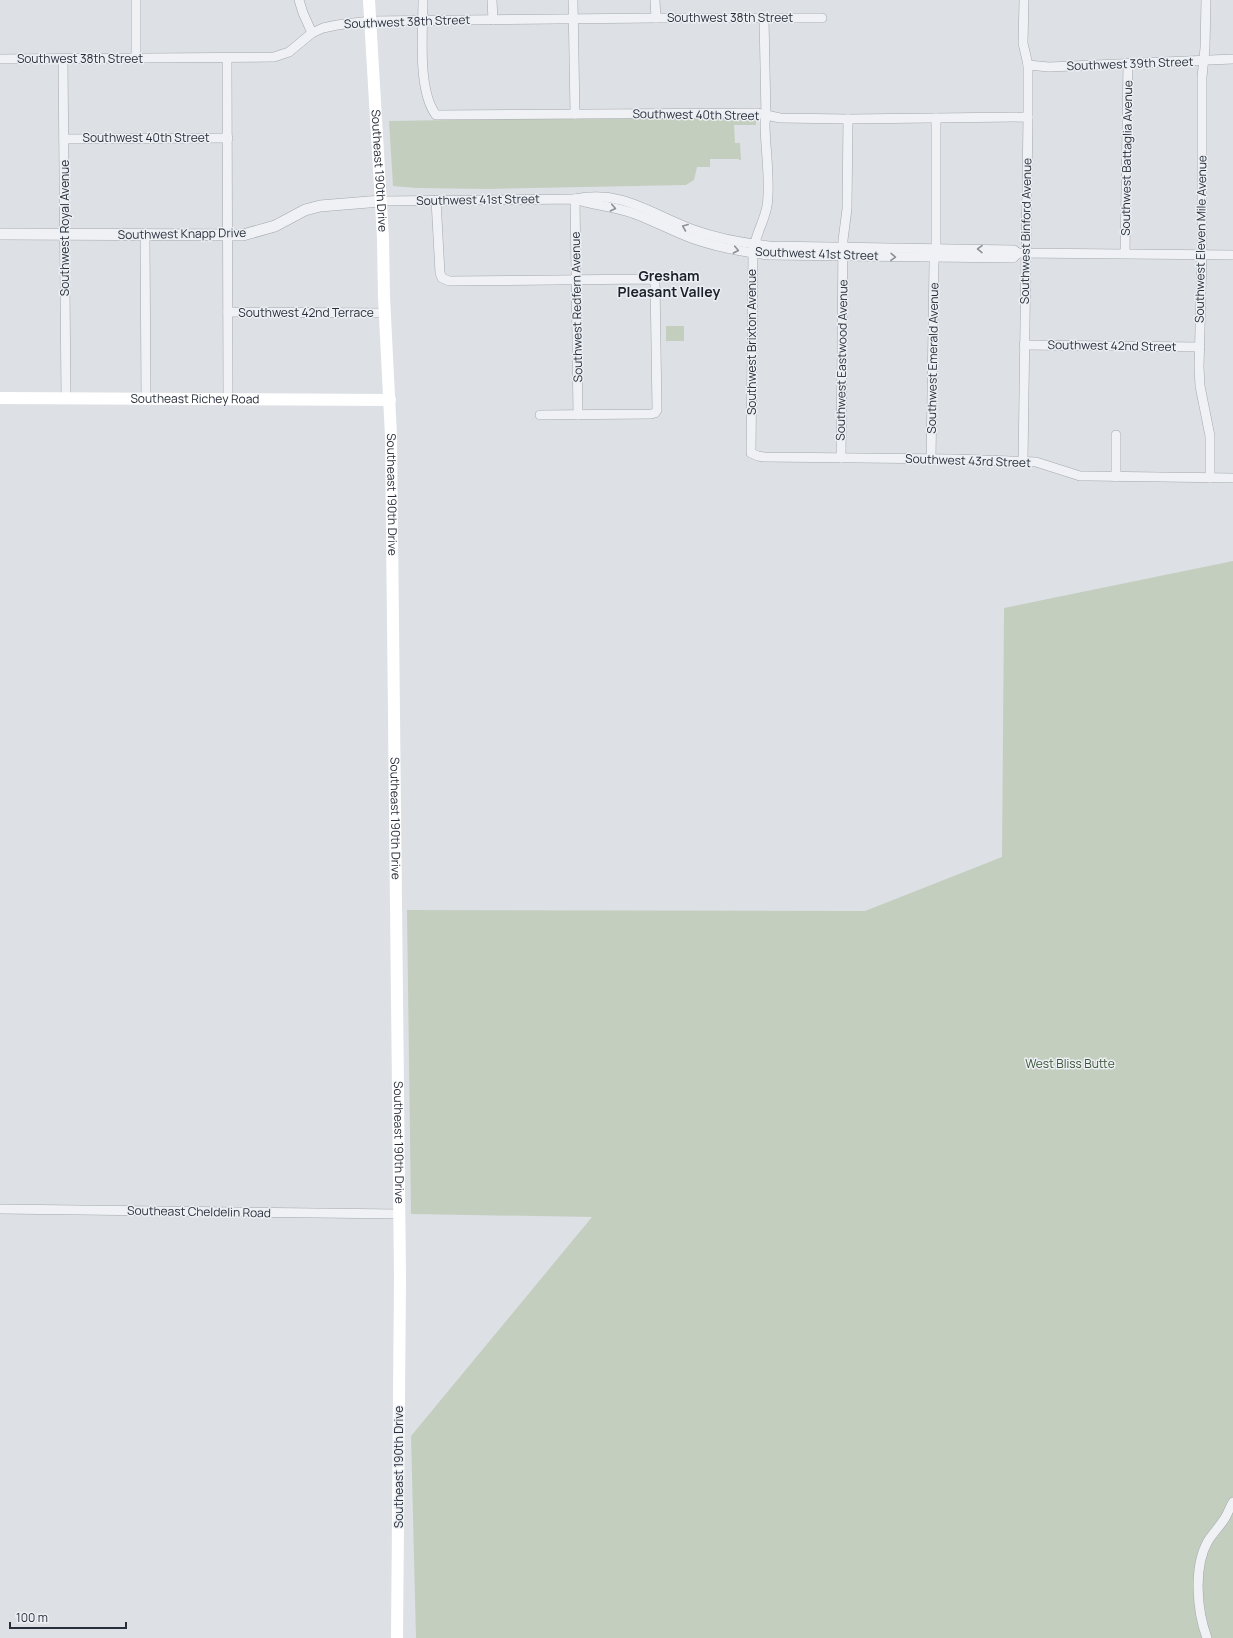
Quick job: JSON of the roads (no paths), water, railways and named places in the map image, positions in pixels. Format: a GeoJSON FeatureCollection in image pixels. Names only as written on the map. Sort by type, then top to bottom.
{"type":"FeatureCollection","features":[{"type":"Feature","properties":{"kind":"main road","name":"Southeast 190th Drive"},"geometry":{"type":"LineString","coordinates":[[369,0],[381,201],[390,400],[400,1286],[397,1638]]}},
{"type":"Feature","properties":{"kind":"main road","name":"Southeast Richey Road"},"geometry":{"type":"LineString","coordinates":[[0,398],[390,400]]}},
{"type":"Feature","properties":{"kind":"street"},"geometry":{"type":"LineString","coordinates":[[136,0],[136,58]]}},
{"type":"Feature","properties":{"kind":"street"},"geometry":{"type":"LineString","coordinates":[[300,0],[303,13],[312,33]]}},
{"type":"Feature","properties":{"kind":"street"},"geometry":{"type":"LineString","coordinates":[[423,0],[423,20]]}},
{"type":"Feature","properties":{"kind":"street"},"geometry":{"type":"LineString","coordinates":[[492,0],[492,20]]}},
{"type":"Feature","properties":{"kind":"street"},"geometry":{"type":"LineString","coordinates":[[573,0],[575,114]]}},
{"type":"Feature","properties":{"kind":"street"},"geometry":{"type":"LineString","coordinates":[[655,0],[656,18]]}},
{"type":"Feature","properties":{"kind":"street","name":"Southwest Binford Avenue"},"geometry":{"type":"LineString","coordinates":[[1022,462],[1024,345],[1022,253],[1028,117],[1028,65],[1023,43],[1024,0]]}},
{"type":"Feature","properties":{"kind":"street","name":"Southwest Eleven Mile Avenue"},"geometry":{"type":"LineString","coordinates":[[1206,0],[1205,48],[1203,61],[1200,386],[1210,436],[1210,478]]}},
{"type":"Feature","properties":{"kind":"street","name":"Southwest Brixton Avenue"},"geometry":{"type":"LineString","coordinates":[[751,453],[753,249],[756,236],[765,215],[768,198],[765,123],[764,18]]}},
{"type":"Feature","properties":{"kind":"street","name":"Southwest 38th Street"},"geometry":{"type":"LineString","coordinates":[[0,59],[227,58],[274,56],[289,52],[312,33],[337,25],[370,21],[822,18]]}},
{"type":"Feature","properties":{"kind":"street","name":"Southwest 40th Street"},"geometry":{"type":"LineString","coordinates":[[423,20],[423,62],[426,89],[432,110],[436,115],[756,113],[780,118],[848,119],[1028,117]]}},
{"type":"Feature","properties":{"kind":"street"},"geometry":{"type":"LineString","coordinates":[[227,58],[228,399]]}},
{"type":"Feature","properties":{"kind":"street","name":"Southwest Royal Avenue"},"geometry":{"type":"LineString","coordinates":[[63,59],[66,398]]}},
{"type":"Feature","properties":{"kind":"street","name":"Southwest 39th Street"},"geometry":{"type":"LineString","coordinates":[[1028,65],[1049,67],[1233,59]]}},
{"type":"Feature","properties":{"kind":"street","name":"Southwest Battaglia Avenue"},"geometry":{"type":"LineString","coordinates":[[1125,253],[1128,64]]}},
{"type":"Feature","properties":{"kind":"street","name":"Southwest Emerald Avenue"},"geometry":{"type":"LineString","coordinates":[[931,459],[936,118]]}},
{"type":"Feature","properties":{"kind":"street","name":"Southwest Eastwood Avenue"},"geometry":{"type":"LineString","coordinates":[[841,458],[843,240],[847,209],[848,119]]}},
{"type":"Feature","properties":{"kind":"street","name":"Southwest 40th Street"},"geometry":{"type":"LineString","coordinates":[[64,139],[228,138]]}},
{"type":"Feature","properties":{"kind":"street","name":"Southwest 41st Street"},"geometry":{"type":"LineString","coordinates":[[381,201],[575,200],[592,196],[620,200],[642,207],[703,233],[753,249],[935,253],[1014,250],[1022,253],[1233,255]]}},
{"type":"Feature","properties":{"kind":"street"},"geometry":{"type":"LineString","coordinates":[[436,200],[440,273],[442,278],[449,281],[654,280],[656,288],[656,413],[540,415]]}},
{"type":"Feature","properties":{"kind":"street","name":"Southwest Redfern Avenue"},"geometry":{"type":"LineString","coordinates":[[575,200],[578,415]]}},
{"type":"Feature","properties":{"kind":"street","name":"Southwest Knapp Drive"},"geometry":{"type":"LineString","coordinates":[[0,234],[243,235],[275,226],[305,210],[320,206],[381,201]]}},
{"type":"Feature","properties":{"kind":"street"},"geometry":{"type":"LineString","coordinates":[[145,235],[146,398]]}},
{"type":"Feature","properties":{"kind":"street","name":"Southwest 42nd Terrace"},"geometry":{"type":"LineString","coordinates":[[228,312],[385,313]]}},
{"type":"Feature","properties":{"kind":"street","name":"Southwest 42nd Street"},"geometry":{"type":"LineString","coordinates":[[1024,345],[1200,347]]}},
{"type":"Feature","properties":{"kind":"street"},"geometry":{"type":"LineString","coordinates":[[1116,435],[1116,477]]}},
{"type":"Feature","properties":{"kind":"street","name":"Southwest 43rd Street"},"geometry":{"type":"LineString","coordinates":[[751,453],[764,457],[1036,462],[1080,476],[1233,478]]}},
{"type":"Feature","properties":{"kind":"street","name":"Southeast Cheldelin Road"},"geometry":{"type":"LineString","coordinates":[[0,1209],[399,1214]]}},
{"type":"Feature","properties":{"kind":"street"},"geometry":{"type":"LineString","coordinates":[[1207,1638],[1200,1613],[1199,1601],[1201,1557],[1208,1541],[1226,1517],[1233,1502]]}},
{"type":"Feature","properties":{"kind":"district","name":"Gresham Pleasant Valley"},"geometry":{"type":"Point","coordinates":[669,284]}},
{"type":"Feature","properties":{"kind":"park label","name":"West Bliss Butte"},"geometry":{"type":"Point","coordinates":[1070,1064]}}]}
